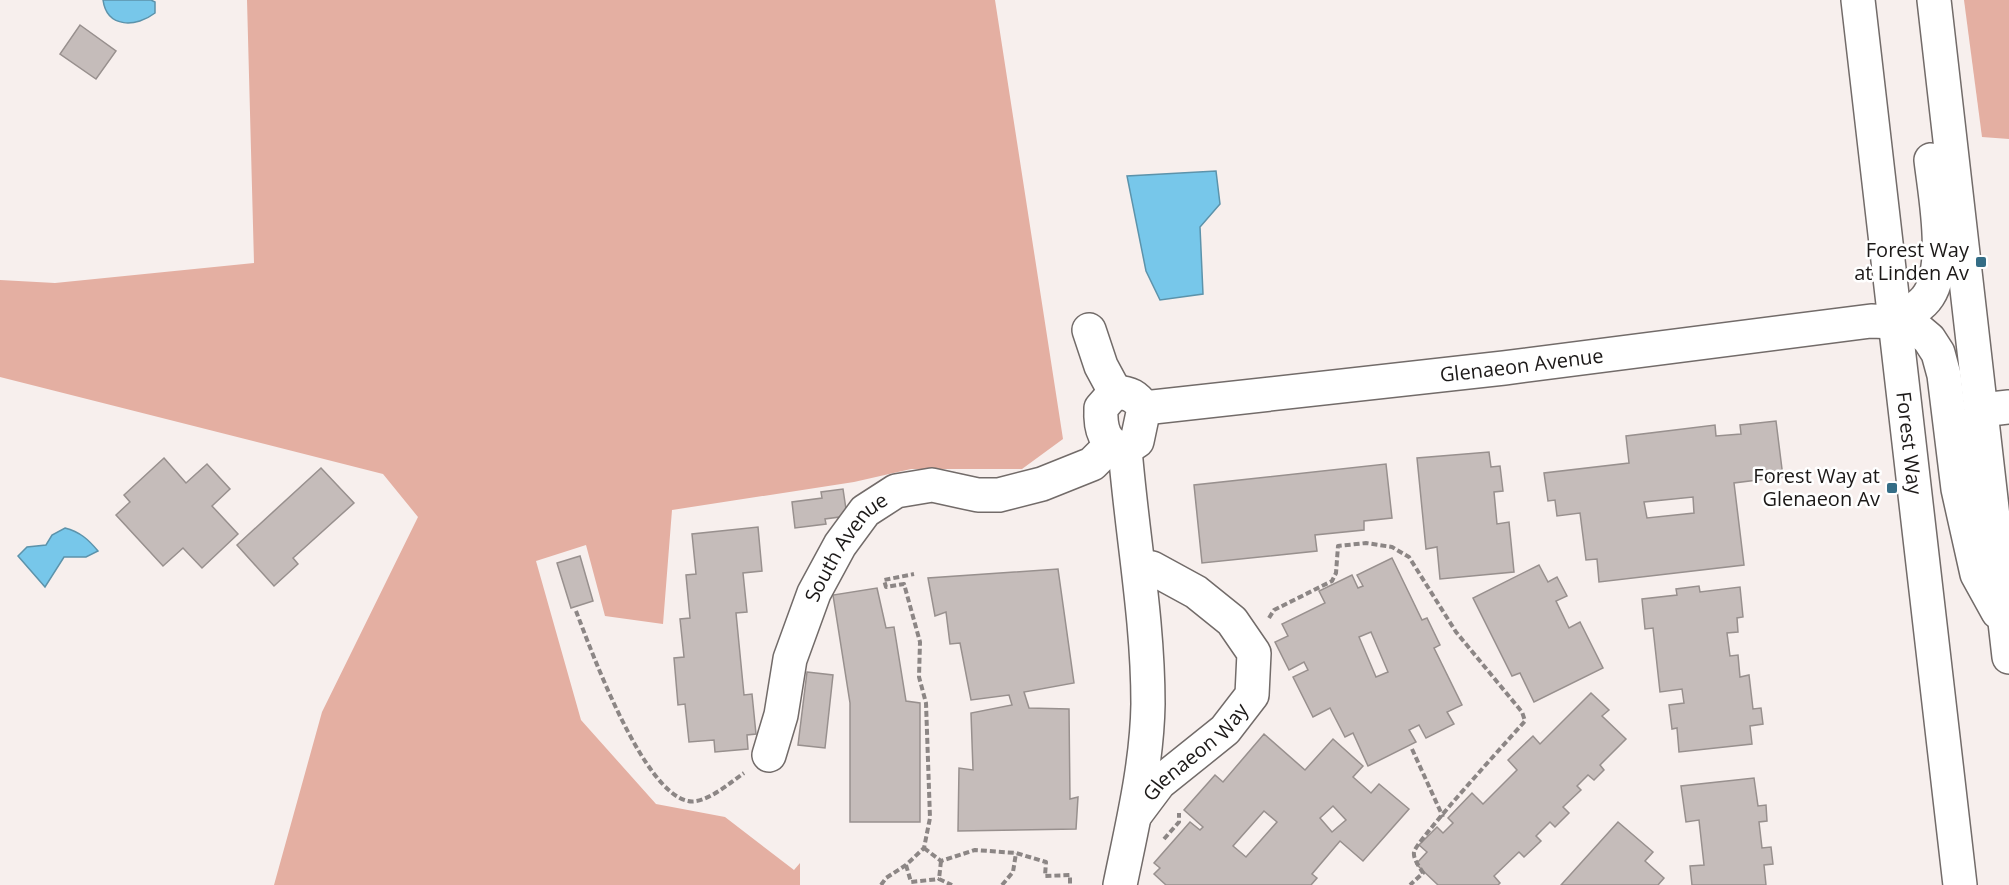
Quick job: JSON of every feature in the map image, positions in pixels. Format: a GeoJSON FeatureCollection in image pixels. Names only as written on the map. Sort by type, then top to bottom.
{"type":"FeatureCollection","features":[{"type":"Feature","properties":{"kind":"main road","name":"Forest Way"},"geometry":{"type":"LineString","coordinates":[[1858,0],[1960,885]]}},
{"type":"Feature","properties":{"kind":"main road"},"geometry":{"type":"LineString","coordinates":[[1934,0],[1996,408],[2007,642]]}},
{"type":"Feature","properties":{"kind":"main road"},"geometry":{"type":"LineString","coordinates":[[1896,322],[1927,298],[1938,266],[1936,210],[1926,109],[1940,40]]}},
{"type":"Feature","properties":{"kind":"main road","name":"Glenaeon Avenue"},"geometry":{"type":"LineString","coordinates":[[1144,408],[1504,368],[1870,321],[1896,322]]}},
{"type":"Feature","properties":{"kind":"main road"},"geometry":{"type":"LineString","coordinates":[[1896,322],[1916,328],[1929,339],[1938,354],[1944,375],[1958,489],[1977,574],[2007,642]]}},
{"type":"Feature","properties":{"kind":"main road"},"geometry":{"type":"LineString","coordinates":[[1089,330],[1101,366],[1115,392]]}},
{"type":"Feature","properties":{"kind":"main road"},"geometry":{"type":"LineString","coordinates":[[1115,392],[1129,393],[1138,399],[1144,408],[1137,441],[1118,447],[1102,427],[1101,416],[1104,403],[1115,392]]}},
{"type":"Feature","properties":{"kind":"main road","name":"South Avenue"},"geometry":{"type":"LineString","coordinates":[[769,755],[781,716],[790,660],[814,593],[840,545],[865,511],[896,491],[932,485],[978,495],[999,495],[1042,484],[1092,464],[1118,447]]}},
{"type":"Feature","properties":{"kind":"main road","name":"Glenaeon Way"},"geometry":{"type":"LineString","coordinates":[[1118,447],[1140,566],[1148,707],[1135,815],[1120,885]]}},
{"type":"Feature","properties":{"kind":"main road","name":"Glenaeon Way"},"geometry":{"type":"LineString","coordinates":[[1135,815],[1159,783],[1225,730],[1252,695],[1254,653],[1232,621],[1196,592],[1152,568],[1140,566]]}},
{"type":"Feature","properties":{"kind":"path"},"geometry":{"type":"LineString","coordinates":[[1267,622],[1274,610],[1332,581],[1336,573],[1338,546],[1366,543],[1392,547],[1409,557],[1456,632],[1522,712],[1525,721],[1443,817],[1419,840],[1414,852],[1415,860],[1423,873],[1410,885]]}},
{"type":"Feature","properties":{"kind":"path"},"geometry":{"type":"LineString","coordinates":[[881,885],[886,878],[906,865],[924,848],[930,818],[926,703],[919,677],[920,642],[904,584],[886,588],[884,580],[914,574]]}},
{"type":"Feature","properties":{"kind":"path"},"geometry":{"type":"LineString","coordinates":[[576,611],[600,675],[638,749],[665,790],[688,801],[700,800],[769,755]]}},
{"type":"Feature","properties":{"kind":"path"},"geometry":{"type":"LineString","coordinates":[[1412,749],[1443,817]]}},
{"type":"Feature","properties":{"kind":"path"},"geometry":{"type":"LineString","coordinates":[[1160,843],[1179,822],[1180,802]]}},
{"type":"Feature","properties":{"kind":"path"},"geometry":{"type":"LineString","coordinates":[[924,848],[941,861]]}},
{"type":"Feature","properties":{"kind":"path"},"geometry":{"type":"LineString","coordinates":[[941,861],[975,850],[1016,853],[1046,862],[1045,876],[1070,875],[1070,885]]}},
{"type":"Feature","properties":{"kind":"path"},"geometry":{"type":"LineString","coordinates":[[1002,885],[1013,872],[1016,853]]}},
{"type":"Feature","properties":{"kind":"path"},"geometry":{"type":"LineString","coordinates":[[939,879],[941,861]]}},
{"type":"Feature","properties":{"kind":"path"},"geometry":{"type":"LineString","coordinates":[[906,865],[911,882],[939,879],[952,885]]}},
{"type":"Feature","properties":{"kind":"shaded area"},"geometry":{"type":"Polygon","coordinates":[[[247,0],[995,0],[1063,439],[1022,469],[911,469],[854,482],[672,510],[663,624],[605,616],[586,545],[536,561],[581,720],[656,804],[725,817],[794,870],[800,863],[800,885],[274,885],[322,712],[418,517],[383,474],[0,377],[0,280],[55,283],[254,263],[247,0]]]}},
{"type":"Feature","properties":{"kind":"shaded area"},"geometry":{"type":"Polygon","coordinates":[[[1964,0],[2009,0],[2009,139],[1982,137],[1964,0]]]}},
{"type":"Feature","properties":{"kind":"water"},"geometry":{"type":"Polygon","coordinates":[[[103,0],[151,0],[155,2],[155,13],[132,23],[116,21],[110,16],[103,0]]]}},
{"type":"Feature","properties":{"kind":"water"},"geometry":{"type":"Polygon","coordinates":[[[1216,171],[1220,204],[1200,227],[1203,294],[1160,300],[1146,271],[1127,176],[1216,171]]]}},
{"type":"Feature","properties":{"kind":"water"},"geometry":{"type":"Polygon","coordinates":[[[65,528],[83,536],[98,551],[86,557],[64,557],[45,587],[18,556],[27,547],[46,545],[52,535],[65,528]]]}},
{"type":"Feature","properties":{"kind":"building"},"geometry":{"type":"Polygon","coordinates":[[[80,25],[116,51],[96,79],[60,54],[80,25]]]}},
{"type":"Feature","properties":{"kind":"building"},"geometry":{"type":"Polygon","coordinates":[[[1776,421],[1783,477],[1734,483],[1744,565],[1599,582],[1597,559],[1586,560],[1580,513],[1557,516],[1555,500],[1548,501],[1544,473],[1629,463],[1626,436],[1715,425],[1716,436],[1741,434],[1740,425],[1776,421]],[[1693,497],[1644,502],[1647,518],[1694,513],[1693,497]]]}},
{"type":"Feature","properties":{"kind":"building"},"geometry":{"type":"Polygon","coordinates":[[[1489,452],[1491,467],[1500,466],[1503,491],[1494,492],[1497,524],[1509,522],[1514,572],[1440,579],[1437,547],[1426,549],[1417,458],[1489,452]]]}},
{"type":"Feature","properties":{"kind":"building"},"geometry":{"type":"Polygon","coordinates":[[[164,458],[186,483],[207,464],[230,489],[212,506],[238,534],[202,568],[183,548],[163,566],[116,515],[130,502],[124,495],[164,458]]]}},
{"type":"Feature","properties":{"kind":"building"},"geometry":{"type":"Polygon","coordinates":[[[1386,464],[1392,518],[1364,521],[1364,530],[1315,535],[1317,551],[1202,563],[1194,485],[1386,464]]]}},
{"type":"Feature","properties":{"kind":"building"},"geometry":{"type":"Polygon","coordinates":[[[321,468],[354,503],[293,558],[298,564],[274,586],[237,545],[321,468]]]}},
{"type":"Feature","properties":{"kind":"building"},"geometry":{"type":"Polygon","coordinates":[[[843,489],[847,516],[825,519],[826,524],[795,528],[792,502],[822,498],[821,492],[843,489]]]}},
{"type":"Feature","properties":{"kind":"building"},"geometry":{"type":"Polygon","coordinates":[[[758,527],[762,571],[743,573],[747,612],[736,613],[744,695],[752,694],[756,734],[747,735],[748,749],[715,752],[714,740],[689,742],[685,704],[678,705],[674,658],[684,657],[680,619],[690,618],[686,575],[696,574],[692,534],[758,527]]]}},
{"type":"Feature","properties":{"kind":"building"},"geometry":{"type":"Polygon","coordinates":[[[580,556],[593,601],[571,608],[557,563],[580,556]]]}},
{"type":"Feature","properties":{"kind":"building"},"geometry":{"type":"Polygon","coordinates":[[[1392,558],[1422,620],[1427,618],[1440,645],[1434,648],[1462,705],[1447,712],[1454,724],[1426,738],[1419,725],[1409,730],[1416,742],[1368,766],[1353,733],[1345,737],[1330,708],[1313,717],[1293,677],[1308,670],[1304,662],[1289,670],[1275,642],[1288,636],[1282,624],[1325,603],[1319,591],[1352,575],[1358,588],[1363,586],[1357,575],[1392,558]],[[1371,632],[1359,637],[1376,677],[1388,672],[1371,632]]]}},
{"type":"Feature","properties":{"kind":"building"},"geometry":{"type":"Polygon","coordinates":[[[1539,565],[1548,582],[1557,577],[1567,596],[1556,601],[1569,628],[1580,622],[1603,668],[1534,702],[1520,673],[1512,676],[1473,598],[1539,565]]]}},
{"type":"Feature","properties":{"kind":"building"},"geometry":{"type":"Polygon","coordinates":[[[1058,569],[1074,683],[1024,692],[1029,708],[1069,709],[1070,799],[1078,797],[1076,829],[958,831],[959,768],[973,770],[971,713],[1012,705],[1009,695],[971,700],[960,643],[950,644],[946,612],[935,616],[928,578],[1058,569]]]}},
{"type":"Feature","properties":{"kind":"building"},"geometry":{"type":"Polygon","coordinates":[[[1699,586],[1700,592],[1740,587],[1743,617],[1737,618],[1738,632],[1727,633],[1730,656],[1738,655],[1740,677],[1749,675],[1753,709],[1761,708],[1763,724],[1750,726],[1752,744],[1679,752],[1677,728],[1672,729],[1669,705],[1684,703],[1682,689],[1660,692],[1653,628],[1645,629],[1642,599],[1677,595],[1676,589],[1699,586]]]}},
{"type":"Feature","properties":{"kind":"building"},"geometry":{"type":"Polygon","coordinates":[[[877,588],[886,628],[894,627],[906,701],[920,703],[920,822],[850,822],[850,703],[833,595],[877,588]]]}},
{"type":"Feature","properties":{"kind":"building"},"geometry":{"type":"Polygon","coordinates":[[[807,672],[833,675],[825,748],[798,745],[807,672]]]}},
{"type":"Feature","properties":{"kind":"building"},"geometry":{"type":"Polygon","coordinates":[[[1591,693],[1609,710],[1602,716],[1626,739],[1600,765],[1604,770],[1594,780],[1588,775],[1577,786],[1581,790],[1563,807],[1569,813],[1555,827],[1550,822],[1536,836],[1541,841],[1524,857],[1519,852],[1494,876],[1500,883],[1498,885],[1438,885],[1416,864],[1427,852],[1419,845],[1437,827],[1443,833],[1453,823],[1448,818],[1472,793],[1483,804],[1517,770],[1508,760],[1533,736],[1540,744],[1591,693]]]}},
{"type":"Feature","properties":{"kind":"building"},"geometry":{"type":"Polygon","coordinates":[[[1264,734],[1305,770],[1333,739],[1363,766],[1353,777],[1371,793],[1379,784],[1409,809],[1363,861],[1340,841],[1312,874],[1317,878],[1311,885],[1166,885],[1154,874],[1160,868],[1154,863],[1190,822],[1200,830],[1203,827],[1184,810],[1215,775],[1223,782],[1264,734]],[[1333,806],[1320,818],[1332,832],[1346,820],[1333,806]],[[1264,811],[1233,846],[1246,857],[1277,822],[1264,811]]]}},
{"type":"Feature","properties":{"kind":"building"},"geometry":{"type":"Polygon","coordinates":[[[1754,778],[1758,806],[1766,805],[1767,821],[1759,822],[1762,848],[1771,847],[1773,864],[1764,865],[1766,885],[1692,885],[1690,866],[1704,865],[1699,820],[1686,822],[1681,786],[1754,778]]]}},
{"type":"Feature","properties":{"kind":"building"},"geometry":{"type":"Polygon","coordinates":[[[1618,822],[1653,852],[1645,861],[1664,878],[1658,885],[1561,885],[1618,822]]]}},
{"type":"Feature","properties":{"kind":"place","name":"Forest Way at Linden Av"},"geometry":{"type":"Point","coordinates":[1981,262]}},
{"type":"Feature","properties":{"kind":"place","name":"Forest Way at Glenaeon Av"},"geometry":{"type":"Point","coordinates":[1892,488]}}]}
